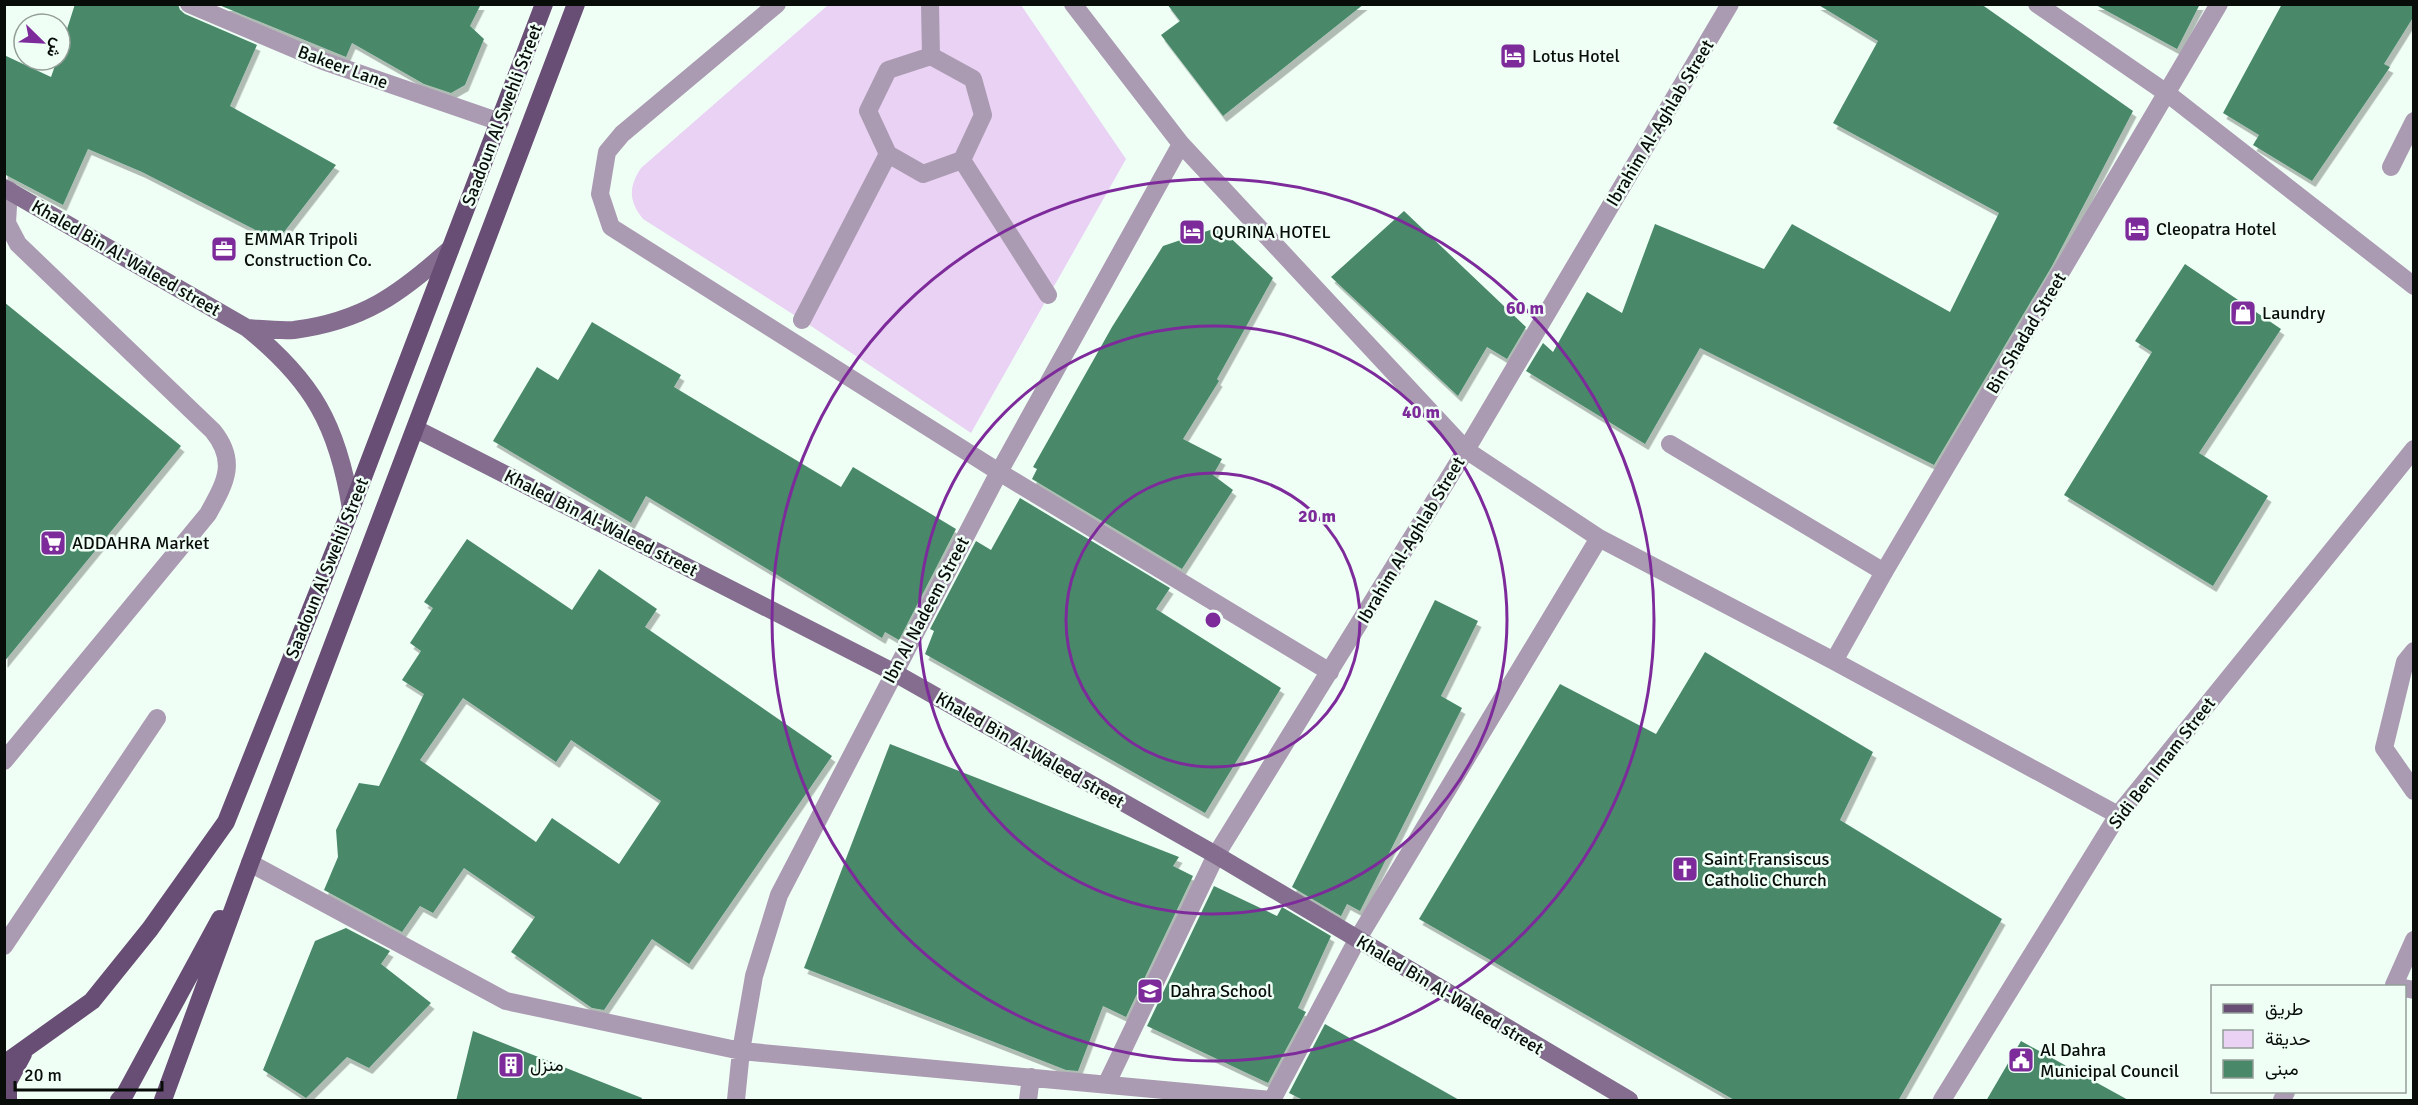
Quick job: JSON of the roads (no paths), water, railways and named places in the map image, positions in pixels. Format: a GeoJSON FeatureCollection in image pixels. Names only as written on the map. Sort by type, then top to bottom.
{"type":"FeatureCollection","features":[{"type":"Feature","properties":{"kind":"main road","name":"Saadoun Al Swehli Street"},"geometry":{"type":"LineString","coordinates":[[4,1064],[92,1001],[150,928],[226,822],[351,509],[543,4]]}},
{"type":"Feature","properties":{"kind":"main road","name":"Saadoun Al Swehli Street"},"geometry":{"type":"LineString","coordinates":[[163,1101],[250,863],[576,4]]}},
{"type":"Feature","properties":{"kind":"main road"},"geometry":{"type":"LineString","coordinates":[[119,1101],[125,1094],[250,863]]}},
{"type":"Feature","properties":{"kind":"main road"},"geometry":{"type":"LineString","coordinates":[[8,1101],[8,1082],[25,1050]]}},
{"type":"Feature","properties":{"kind":"street","name":"Bakeer Lane"},"geometry":{"type":"LineString","coordinates":[[189,4],[323,62],[500,122]]}},
{"type":"Feature","properties":{"kind":"street"},"geometry":{"type":"LineString","coordinates":[[777,4],[622,134],[607,152],[600,194],[611,227],[999,472],[1330,672]]}},
{"type":"Feature","properties":{"kind":"street"},"geometry":{"type":"LineString","coordinates":[[930,4],[931,56]]}},
{"type":"Feature","properties":{"kind":"street"},"geometry":{"type":"LineString","coordinates":[[1073,4],[1181,144],[1466,450],[1599,538],[1834,661],[2118,815]]}},
{"type":"Feature","properties":{"kind":"street","name":"Ibrahim Al-Aghlab Street"},"geometry":{"type":"LineString","coordinates":[[1107,1083],[1216,855],[1466,450],[1730,4]]}},
{"type":"Feature","properties":{"kind":"street"},"geometry":{"type":"LineString","coordinates":[[2037,4],[2168,94],[2414,286]]}},
{"type":"Feature","properties":{"kind":"street","name":"Bin Shadad Street"},"geometry":{"type":"LineString","coordinates":[[1834,661],[1884,572],[2219,4]]}},
{"type":"Feature","properties":{"kind":"street"},"geometry":{"type":"LineString","coordinates":[[931,56],[974,79],[983,115],[962,160],[924,174],[888,154],[868,111],[888,70],[931,56]]}},
{"type":"Feature","properties":{"kind":"street"},"geometry":{"type":"LineString","coordinates":[[2391,167],[2414,121]]}},
{"type":"Feature","properties":{"kind":"street","name":"Ibn Al Nadeem Street"},"geometry":{"type":"LineString","coordinates":[[736,1101],[741,1051],[754,976],[779,895],[999,472],[1181,144]]}},
{"type":"Feature","properties":{"kind":"street"},"geometry":{"type":"LineString","coordinates":[[802,320],[888,154]]}},
{"type":"Feature","properties":{"kind":"street"},"geometry":{"type":"LineString","coordinates":[[962,160],[1048,296]]}},
{"type":"Feature","properties":{"kind":"street","name":"Khaled Bin Al-Waleed street"},"geometry":{"type":"LineString","coordinates":[[7,189],[247,328],[283,359],[299,376],[319,406],[334,438],[345,472],[351,509]]}},
{"type":"Feature","properties":{"kind":"street"},"geometry":{"type":"LineString","coordinates":[[4,761],[208,514],[225,476],[228,457],[222,442],[213,431],[18,244],[7,223],[7,189]]}},
{"type":"Feature","properties":{"kind":"street","name":"Khaled Bin Al-Waleed street"},"geometry":{"type":"LineString","coordinates":[[247,328],[291,330],[335,322],[376,306],[413,283],[450,249]]}},
{"type":"Feature","properties":{"kind":"street","name":"Khaled Bin Al-Waleed street"},"geometry":{"type":"LineString","coordinates":[[416,429],[893,672],[1216,855],[1629,1101]]}},
{"type":"Feature","properties":{"kind":"street"},"geometry":{"type":"LineString","coordinates":[[1670,444],[1884,572]]}},
{"type":"Feature","properties":{"kind":"street","name":"Sidi Ben Imam Street"},"geometry":{"type":"LineString","coordinates":[[1942,1101],[2118,815],[2414,449]]}},
{"type":"Feature","properties":{"kind":"street"},"geometry":{"type":"LineString","coordinates":[[250,863],[506,1001],[741,1051],[1272,1100],[1357,940],[1599,538]]}},
{"type":"Feature","properties":{"kind":"street"},"geometry":{"type":"LineString","coordinates":[[2414,651],[2406,662],[2384,748],[2414,791]]}},
{"type":"Feature","properties":{"kind":"street"},"geometry":{"type":"LineString","coordinates":[[6,942],[157,718]]}},
{"type":"Feature","properties":{"kind":"street"},"geometry":{"type":"LineString","coordinates":[[2395,985],[2414,940]]}},
{"type":"Feature","properties":{"kind":"street"},"geometry":{"type":"LineString","coordinates":[[1028,1101],[1031,1077]]}},
{"type":"Feature","properties":{"kind":"place","name":"Lotus Hotel"},"geometry":{"type":"Point","coordinates":[1513,56]}},
{"type":"Feature","properties":{"kind":"place","name":"Cleopatra Hotel"},"geometry":{"type":"Point","coordinates":[2137,229]}},
{"type":"Feature","properties":{"kind":"place","name":"QURINA HOTEL"},"geometry":{"type":"Point","coordinates":[1192,232]}},
{"type":"Feature","properties":{"kind":"place","name":"EMMAR Tripoli Construction Co."},"geometry":{"type":"Point","coordinates":[224,249]}},
{"type":"Feature","properties":{"kind":"place","name":"Laundry"},"geometry":{"type":"Point","coordinates":[2243,313]}},
{"type":"Feature","properties":{"kind":"place","name":"ADDAHRA Market"},"geometry":{"type":"Point","coordinates":[53,543]}},
{"type":"Feature","properties":{"kind":"place","name":"Saint Fransiscus Catholic Church"},"geometry":{"type":"Point","coordinates":[1685,869]}},
{"type":"Feature","properties":{"kind":"place","name":"Dahra School"},"geometry":{"type":"Point","coordinates":[1150,991]}},
{"type":"Feature","properties":{"kind":"place","name":"Al Dahra Municipal Council"},"geometry":{"type":"Point","coordinates":[2021,1060]}},
{"type":"Feature","properties":{"kind":"place","name":"منزل"},"geometry":{"type":"Point","coordinates":[511,1065]}}]}
